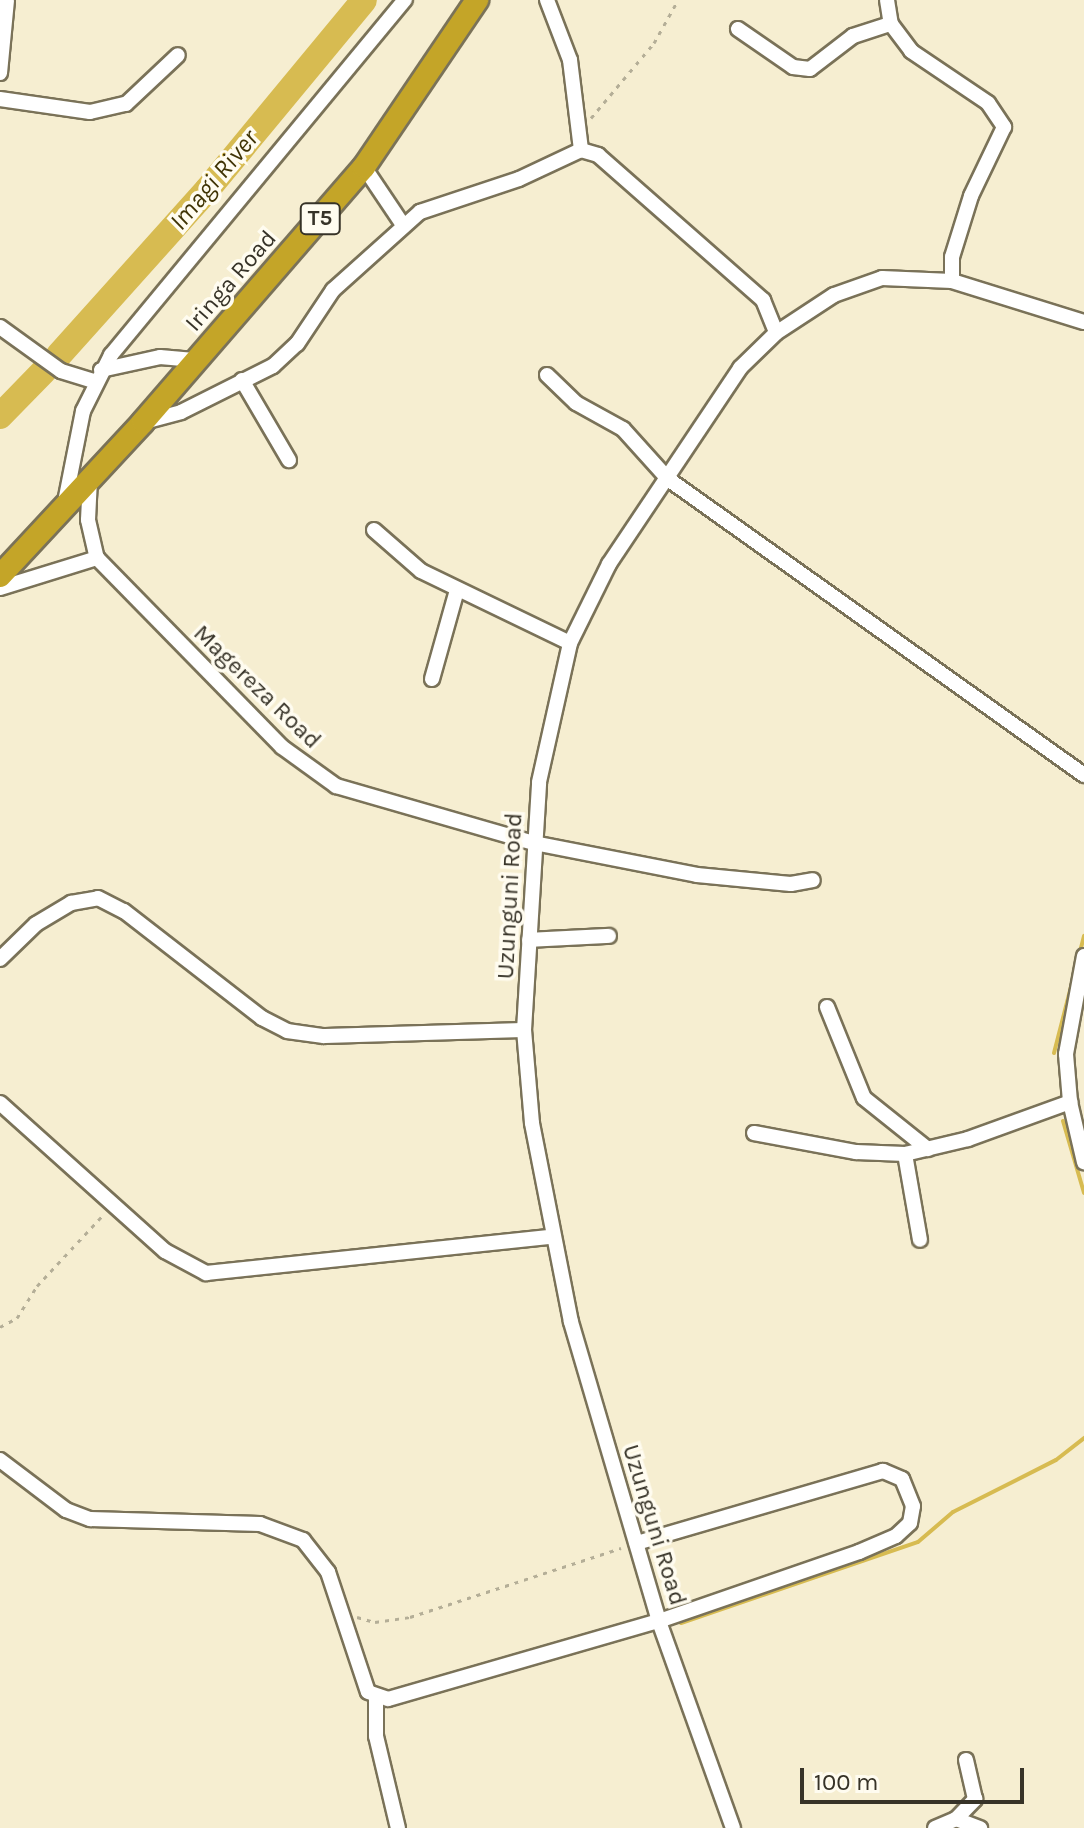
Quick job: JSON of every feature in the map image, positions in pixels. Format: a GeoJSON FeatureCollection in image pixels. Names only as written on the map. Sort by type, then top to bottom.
{"type":"FeatureCollection","features":[{"type":"Feature","properties":{"kind":"highway","name":"Iringa Road"},"geometry":{"type":"LineString","coordinates":[[0,576],[143,422],[364,167],[477,0]]}},
{"type":"Feature","properties":{"kind":"street"},"geometry":{"type":"LineString","coordinates":[[0,73],[7,0]]}},
{"type":"Feature","properties":{"kind":"street"},"geometry":{"type":"LineString","coordinates":[[64,508],[63,490],[98,376],[405,0]]}},
{"type":"Feature","properties":{"kind":"street"},"geometry":{"type":"LineString","coordinates":[[547,0],[570,60],[581,130],[581,150]]}},
{"type":"Feature","properties":{"kind":"street"},"geometry":{"type":"LineString","coordinates":[[887,0],[891,24],[911,51],[988,103],[1004,127],[971,196],[952,257],[952,281]]}},
{"type":"Feature","properties":{"kind":"street"},"geometry":{"type":"LineString","coordinates":[[738,29],[793,67],[810,69],[853,36],[891,24]]}},
{"type":"Feature","properties":{"kind":"street"},"geometry":{"type":"LineString","coordinates":[[0,99],[90,112],[114,107],[147,89],[178,55]]}},
{"type":"Feature","properties":{"kind":"street"},"geometry":{"type":"LineString","coordinates":[[143,422],[181,412],[273,366],[297,344],[333,290],[420,212],[519,179],[581,150],[598,155],[763,300],[776,333]]}},
{"type":"Feature","properties":{"kind":"street"},"geometry":{"type":"LineString","coordinates":[[364,167],[403,225]]}},
{"type":"Feature","properties":{"kind":"street","name":"Uzunguni Road"},"geometry":{"type":"LineString","coordinates":[[733,1828],[659,1621],[636,1543],[551,1237],[532,1123],[524,1030],[534,843],[539,782],[570,643],[609,564],[740,368],[776,333],[857,284],[882,278],[952,281],[1084,322]]}},
{"type":"Feature","properties":{"kind":"street"},"geometry":{"type":"LineString","coordinates":[[0,327],[61,371],[98,376],[160,357],[197,360]]}},
{"type":"Feature","properties":{"kind":"street"},"geometry":{"type":"LineString","coordinates":[[547,375],[576,403],[623,429],[668,479],[1084,775]]}},
{"type":"Feature","properties":{"kind":"street"},"geometry":{"type":"LineString","coordinates":[[242,380],[289,460]]}},
{"type":"Feature","properties":{"kind":"street"},"geometry":{"type":"LineString","coordinates":[[0,588],[97,558],[88,520],[90,479]]}},
{"type":"Feature","properties":{"kind":"street"},"geometry":{"type":"LineString","coordinates":[[374,530],[421,571],[570,643]]}},
{"type":"Feature","properties":{"kind":"street","name":"Magereza Road"},"geometry":{"type":"LineString","coordinates":[[97,558],[282,747],[313,772],[365,798],[534,843],[697,875],[791,884],[813,880]]}},
{"type":"Feature","properties":{"kind":"street"},"geometry":{"type":"LineString","coordinates":[[432,679],[457,590]]}},
{"type":"Feature","properties":{"kind":"street"},"geometry":{"type":"LineString","coordinates":[[0,959],[13,945],[71,903],[98,898],[124,911],[262,1018],[287,1031],[324,1036],[524,1030]]}},
{"type":"Feature","properties":{"kind":"street"},"geometry":{"type":"LineString","coordinates":[[0,933],[13,945]]}},
{"type":"Feature","properties":{"kind":"street"},"geometry":{"type":"LineString","coordinates":[[529,940],[609,936]]}},
{"type":"Feature","properties":{"kind":"street"},"geometry":{"type":"LineString","coordinates":[[1084,956],[1066,1054],[1070,1102],[1084,1162]]}},
{"type":"Feature","properties":{"kind":"street"},"geometry":{"type":"LineString","coordinates":[[827,1007],[864,1098],[928,1149]]}},
{"type":"Feature","properties":{"kind":"street"},"geometry":{"type":"LineString","coordinates":[[754,1133],[856,1152],[905,1154],[1070,1102]]}},
{"type":"Feature","properties":{"kind":"street"},"geometry":{"type":"LineString","coordinates":[[0,1103],[165,1251],[206,1273],[551,1237]]}},
{"type":"Feature","properties":{"kind":"street"},"geometry":{"type":"LineString","coordinates":[[905,1154],[920,1240]]}},
{"type":"Feature","properties":{"kind":"street"},"geometry":{"type":"LineString","coordinates":[[0,1460],[66,1510],[90,1519],[260,1524],[282,1529],[317,1556],[342,1613],[361,1677],[376,1696],[376,1736],[398,1828]]}},
{"type":"Feature","properties":{"kind":"street"},"geometry":{"type":"LineString","coordinates":[[376,1696],[402,1696],[659,1621],[896,1536],[913,1515],[909,1492],[902,1479],[883,1471],[636,1543]]}},
{"type":"Feature","properties":{"kind":"street"},"geometry":{"type":"LineString","coordinates":[[935,1828],[956,1819],[975,1799],[966,1760]]}},
{"type":"Feature","properties":{"kind":"street"},"geometry":{"type":"LineString","coordinates":[[956,1819],[980,1828]]}},
{"type":"Feature","properties":{"kind":"path"},"geometry":{"type":"LineString","coordinates":[[581,130],[654,43],[678,0]]}},
{"type":"Feature","properties":{"kind":"path"},"geometry":{"type":"LineString","coordinates":[[0,1327],[17,1318],[47,1275],[114,1205]]}},
{"type":"Feature","properties":{"kind":"path"},"geometry":{"type":"LineString","coordinates":[[342,1613],[375,1622],[410,1617],[636,1543]]}},
{"type":"Feature","properties":{"kind":"waterway","name":"Imagi River"},"geometry":{"type":"LineString","coordinates":[[59,355],[207,190],[364,0]]}},
{"type":"Feature","properties":{"kind":"waterway","name":"Imagi River"},"geometry":{"type":"LineString","coordinates":[[0,416],[43,372]]}},
{"type":"Feature","properties":{"kind":"waterway"},"geometry":{"type":"LineString","coordinates":[[1054,1053],[1084,936]]}},
{"type":"Feature","properties":{"kind":"waterway"},"geometry":{"type":"LineString","coordinates":[[1063,1121],[1084,1193]]}},
{"type":"Feature","properties":{"kind":"waterway"},"geometry":{"type":"LineString","coordinates":[[681,1623],[918,1542],[953,1512],[1056,1460],[1084,1438]]}}]}
